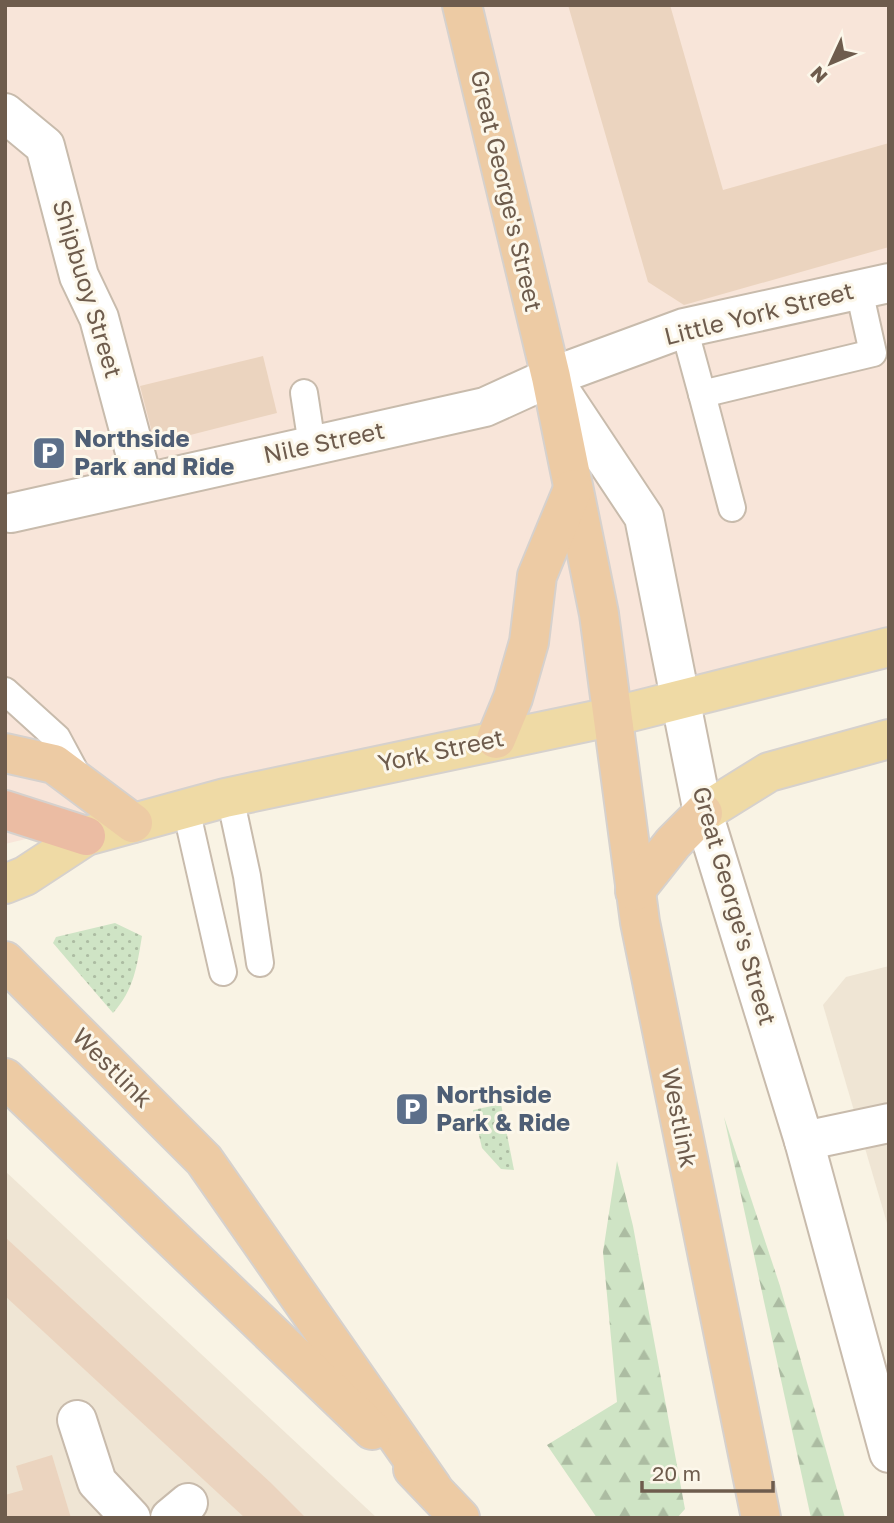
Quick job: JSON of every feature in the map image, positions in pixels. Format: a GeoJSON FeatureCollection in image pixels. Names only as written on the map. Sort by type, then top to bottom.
{"type":"FeatureCollection","features":[{"type":"Feature","properties":{"kind":"highway","name":"Great George's Street"},"geometry":{"type":"LineString","coordinates":[[462,5],[551,377],[599,614],[615,716]]}},
{"type":"Feature","properties":{"kind":"highway"},"geometry":{"type":"LineString","coordinates":[[496,739],[513,698],[529,642],[537,576],[573,489]]}},
{"type":"Feature","properties":{"kind":"highway","name":"Westlink"},"geometry":{"type":"LineString","coordinates":[[615,716],[635,891],[708,1266],[761,1518]]}},
{"type":"Feature","properties":{"kind":"highway"},"geometry":{"type":"LineString","coordinates":[[5,753],[54,764],[133,823]]}},
{"type":"Feature","properties":{"kind":"highway"},"geometry":{"type":"LineString","coordinates":[[5,810],[86,836]]}},
{"type":"Feature","properties":{"kind":"highway"},"geometry":{"type":"LineString","coordinates":[[635,891],[673,843],[704,813]]}},
{"type":"Feature","properties":{"kind":"highway","name":"Westlink"},"geometry":{"type":"LineString","coordinates":[[5,961],[204,1160],[432,1488]]}},
{"type":"Feature","properties":{"kind":"highway","name":"Westlink"},"geometry":{"type":"LineString","coordinates":[[5,1078],[432,1488],[460,1518]]}},
{"type":"Feature","properties":{"kind":"main road","name":"York Street"},"geometry":{"type":"LineString","coordinates":[[5,884],[25,876],[86,836],[133,823],[230,797],[615,716],[889,647]]}},
{"type":"Feature","properties":{"kind":"main road"},"geometry":{"type":"LineString","coordinates":[[704,813],[769,772],[889,739]]}},
{"type":"Feature","properties":{"kind":"street","name":"Shipbuoy Street"},"geometry":{"type":"LineString","coordinates":[[5,113],[45,146],[79,276],[99,318],[143,482]]}},
{"type":"Feature","properties":{"kind":"street","name":"Little York Street"},"geometry":{"type":"LineString","coordinates":[[551,377],[684,328],[874,286]]}},
{"type":"Feature","properties":{"kind":"street","name":"Nile Street"},"geometry":{"type":"LineString","coordinates":[[8,514],[485,407],[551,377]]}},
{"type":"Feature","properties":{"kind":"street","name":"Great George's Street"},"geometry":{"type":"LineString","coordinates":[[551,377],[644,517],[704,813],[804,1141],[889,1453]]}},
{"type":"Feature","properties":{"kind":"street"},"geometry":{"type":"LineString","coordinates":[[804,1141],[889,1123]]}},
{"type":"Feature","properties":{"kind":"street"},"geometry":{"type":"LineString","coordinates":[[77,1420],[97,1482],[131,1518]]}},
{"type":"Feature","properties":{"kind":"lane"},"geometry":{"type":"LineString","coordinates":[[702,394],[873,353],[874,286]]}},
{"type":"Feature","properties":{"kind":"lane"},"geometry":{"type":"LineString","coordinates":[[684,328],[732,508]]}},
{"type":"Feature","properties":{"kind":"lane"},"geometry":{"type":"LineString","coordinates":[[304,393],[312,446]]}},
{"type":"Feature","properties":{"kind":"lane"},"geometry":{"type":"LineString","coordinates":[[5,691],[57,738],[82,785]]}},
{"type":"Feature","properties":{"kind":"lane"},"geometry":{"type":"LineString","coordinates":[[230,797],[247,876],[260,963]]}},
{"type":"Feature","properties":{"kind":"lane"},"geometry":{"type":"LineString","coordinates":[[186,809],[223,972]]}},
{"type":"Feature","properties":{"kind":"shaded area"},"geometry":{"type":"Polygon","coordinates":[[[5,5],[889,5],[889,633],[5,844],[5,5]]]}},
{"type":"Feature","properties":{"kind":"shaded area"},"geometry":{"type":"Polygon","coordinates":[[[889,966],[889,1230],[823,1005],[846,977],[889,966]]]}},
{"type":"Feature","properties":{"kind":"shaded area"},"geometry":{"type":"Polygon","coordinates":[[[5,1171],[377,1518],[5,1518],[5,1171]]]}},
{"type":"Feature","properties":{"kind":"green space"},"geometry":{"type":"Polygon","coordinates":[[[115,923],[142,936],[130,986],[113,1013],[53,943],[56,937],[115,923]]]}},
{"type":"Feature","properties":{"kind":"green space"},"geometry":{"type":"Polygon","coordinates":[[[501,1104],[514,1170],[501,1169],[482,1148],[473,1110],[501,1104]]]}},
{"type":"Feature","properties":{"kind":"green space"},"geometry":{"type":"Polygon","coordinates":[[[724,1117],[780,1286],[845,1518],[811,1518],[724,1117]]]}},
{"type":"Feature","properties":{"kind":"green space"},"geometry":{"type":"Polygon","coordinates":[[[617,1161],[633,1226],[685,1509],[677,1518],[597,1518],[547,1445],[617,1402],[603,1252],[617,1161]]]}},
{"type":"Feature","properties":{"kind":"building"},"geometry":{"type":"Polygon","coordinates":[[[568,5],[670,5],[723,190],[889,143],[889,247],[684,305],[648,282],[568,5]]]}},
{"type":"Feature","properties":{"kind":"building"},"geometry":{"type":"Polygon","coordinates":[[[263,356],[277,413],[155,444],[140,386],[263,356]]]}},
{"type":"Feature","properties":{"kind":"building"},"geometry":{"type":"Polygon","coordinates":[[[5,1237],[306,1518],[245,1518],[5,1296],[5,1237]]]}},
{"type":"Feature","properties":{"kind":"building"},"geometry":{"type":"Polygon","coordinates":[[[52,1455],[71,1518],[5,1518],[5,1495],[23,1490],[16,1466],[52,1455]]]}},
{"type":"Feature","properties":{"kind":"place","name":"Northside Park and Ride"},"geometry":{"type":"Point","coordinates":[49,453]}},
{"type":"Feature","properties":{"kind":"place","name":"Northside Park & Ride"},"geometry":{"type":"Point","coordinates":[412,1109]}}]}
